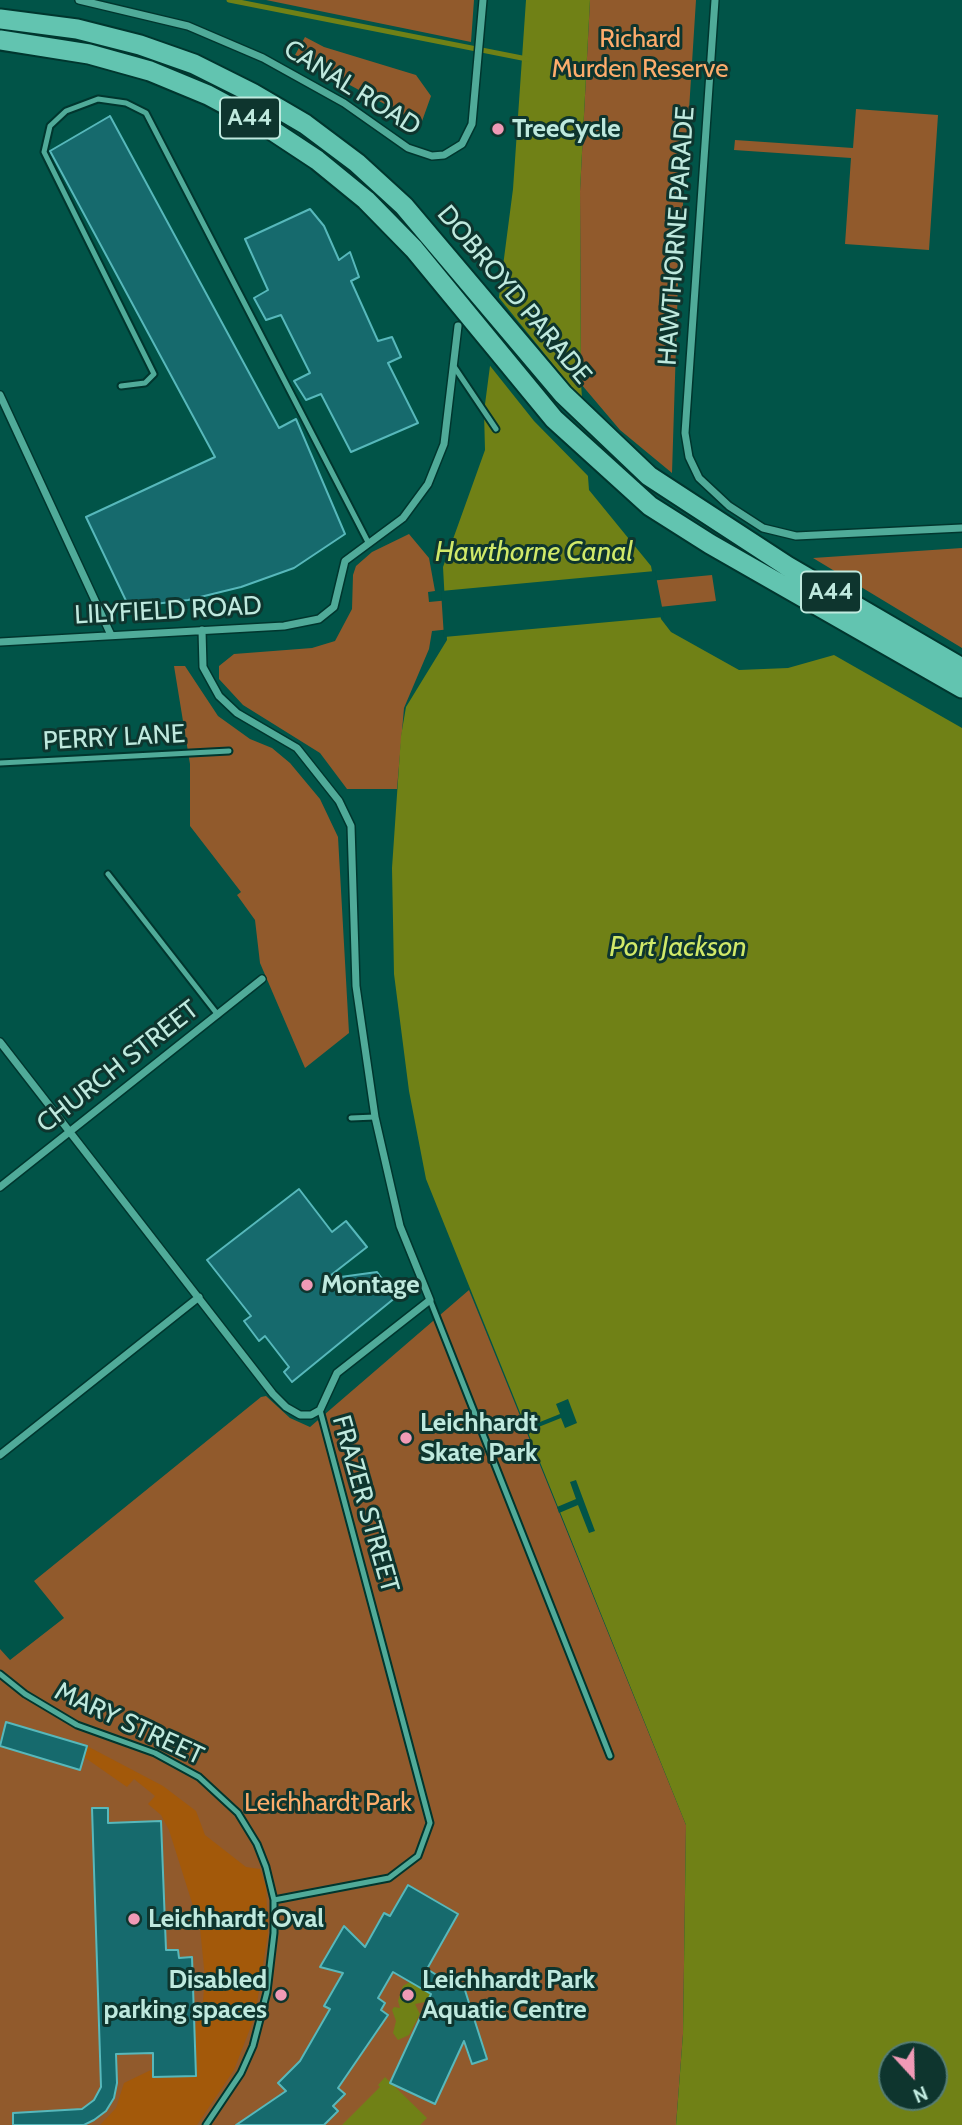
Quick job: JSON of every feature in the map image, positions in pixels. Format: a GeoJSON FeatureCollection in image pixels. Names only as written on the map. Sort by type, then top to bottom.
{"type":"FeatureCollection","features":[{"type":"Feature","properties":{"kind":"highway","name":"DOBROYD PARADE"},"geometry":{"type":"LineString","coordinates":[[0,19],[77,29],[140,45],[194,64],[305,124],[357,163],[404,206],[563,394],[649,476],[787,566],[962,668]]}},
{"type":"Feature","properties":{"kind":"highway","name":"DOBROYD PARADE"},"geometry":{"type":"LineString","coordinates":[[0,40],[89,54],[150,71],[208,95],[264,125],[317,160],[366,201],[414,249],[554,419],[650,506],[710,544],[962,688]]}},
{"type":"Feature","properties":{"kind":"street","name":"CANAL ROAD"},"geometry":{"type":"LineString","coordinates":[[79,0],[188,26],[262,58],[344,103],[408,148],[432,156],[444,155],[462,144],[472,124],[483,0]]}},
{"type":"Feature","properties":{"kind":"street","name":"HAWTHORNE PARADE"},"geometry":{"type":"LineString","coordinates":[[715,0],[685,433],[689,457],[699,478],[729,506],[763,528],[796,536],[962,528]]}},
{"type":"Feature","properties":{"kind":"street"},"geometry":{"type":"LineString","coordinates":[[368,542],[403,518],[428,484],[444,444],[458,326]]}},
{"type":"Feature","properties":{"kind":"street"},"geometry":{"type":"LineString","coordinates":[[0,395],[111,635]]}},
{"type":"Feature","properties":{"kind":"street","name":"LILYFIELD ROAD"},"geometry":{"type":"LineString","coordinates":[[0,642],[302,624],[318,619],[334,607],[345,561],[368,542]]}},
{"type":"Feature","properties":{"kind":"street"},"geometry":{"type":"LineString","coordinates":[[202,630],[203,667],[219,696],[237,713],[297,748],[339,801],[351,827],[356,986],[375,1116],[400,1226],[430,1300],[337,1373],[320,1410]]}},
{"type":"Feature","properties":{"kind":"street","name":"CHURCH STREET"},"geometry":{"type":"LineString","coordinates":[[0,1187],[262,979]]}},
{"type":"Feature","properties":{"kind":"street","name":"FRAZER STREET"},"geometry":{"type":"LineString","coordinates":[[0,1042],[286,1406],[300,1415],[311,1415],[320,1410]]}},
{"type":"Feature","properties":{"kind":"street"},"geometry":{"type":"LineString","coordinates":[[0,1455],[199,1297]]}},
{"type":"Feature","properties":{"kind":"lane"},"geometry":{"type":"LineString","coordinates":[[121,386],[145,383],[154,373],[44,152],[50,126],[66,111],[98,99],[126,103],[145,113],[368,542]]}},
{"type":"Feature","properties":{"kind":"lane"},"geometry":{"type":"LineString","coordinates":[[455,368],[496,429]]}},
{"type":"Feature","properties":{"kind":"lane","name":"PERRY LANE"},"geometry":{"type":"LineString","coordinates":[[0,763],[229,751]]}},
{"type":"Feature","properties":{"kind":"lane"},"geometry":{"type":"LineString","coordinates":[[108,874],[218,1015]]}},
{"type":"Feature","properties":{"kind":"lane"},"geometry":{"type":"LineString","coordinates":[[351,1118],[375,1116]]}},
{"type":"Feature","properties":{"kind":"lane"},"geometry":{"type":"LineString","coordinates":[[430,1300],[611,1756]]}},
{"type":"Feature","properties":{"kind":"lane","name":"FRAZER STREET"},"geometry":{"type":"LineString","coordinates":[[274,1900],[389,1878],[418,1856],[425,1844],[430,1823],[320,1410]]}},
{"type":"Feature","properties":{"kind":"lane","name":"MARY STREET"},"geometry":{"type":"LineString","coordinates":[[0,1674],[25,1695],[78,1725],[155,1753],[214,1789],[249,1830],[266,1867],[274,1900],[272,1960],[262,2018],[240,2073],[206,2125]]}},
{"type":"Feature","properties":{"kind":"green space"},"geometry":{"type":"Polygon","coordinates":[[[266,0],[474,0],[471,42],[266,0]]]}},
{"type":"Feature","properties":{"kind":"green space","name":"Richard Murden Reserve"},"geometry":{"type":"Polygon","coordinates":[[[590,0],[696,0],[678,283],[672,473],[620,430],[581,384],[580,191],[590,0]]]}},
{"type":"Feature","properties":{"kind":"green space"},"geometry":{"type":"Polygon","coordinates":[[[305,37],[324,47],[416,75],[431,96],[421,124],[295,55],[305,37]]]}},
{"type":"Feature","properties":{"kind":"green space"},"geometry":{"type":"Polygon","coordinates":[[[856,109],[938,115],[929,250],[845,244],[851,158],[734,150],[735,140],[853,148],[856,109]]]}},
{"type":"Feature","properties":{"kind":"green space"},"geometry":{"type":"Polygon","coordinates":[[[409,534],[429,558],[435,591],[428,592],[429,602],[712,575],[716,601],[432,631],[429,649],[404,708],[397,789],[347,789],[320,753],[243,705],[219,679],[219,666],[234,654],[312,648],[335,641],[352,609],[353,575],[356,566],[372,552],[409,534]]]}},
{"type":"Feature","properties":{"kind":"green space"},"geometry":{"type":"Polygon","coordinates":[[[962,548],[962,648],[813,558],[962,548]]]}},
{"type":"Feature","properties":{"kind":"green space"},"geometry":{"type":"Polygon","coordinates":[[[174,666],[185,666],[218,716],[250,739],[272,748],[290,763],[320,799],[338,837],[349,1033],[305,1068],[260,963],[255,920],[237,895],[241,892],[190,826],[190,764],[174,666]]]}},
{"type":"Feature","properties":{"kind":"green space","name":"Leichhardt Park"},"geometry":{"type":"Polygon","coordinates":[[[469,1290],[686,1825],[683,2034],[676,2125],[0,2125],[0,1649],[10,1660],[64,1618],[34,1581],[261,1397],[266,1396],[290,1418],[310,1427],[469,1290]]]}},
{"type":"Feature","properties":{"kind":"shaded area"},"geometry":{"type":"Polygon","coordinates":[[[87,1746],[163,1786],[196,1811],[205,1835],[246,1867],[260,1869],[266,1887],[268,1933],[255,2016],[234,2070],[197,2125],[100,2125],[116,2108],[124,2083],[153,2069],[154,2077],[196,2075],[194,2031],[203,2001],[205,1978],[200,1928],[169,1830],[161,1815],[148,1804],[155,1796],[134,1779],[127,1787],[84,1757],[87,1746]]]}},
{"type":"Feature","properties":{"kind":"water","name":"Port Jackson"},"geometry":{"type":"Polygon","coordinates":[[[526,0],[590,0],[580,191],[581,384],[589,490],[651,566],[661,619],[671,632],[739,670],[788,668],[834,655],[962,728],[962,2125],[676,2125],[683,2034],[686,1825],[426,1179],[409,1091],[394,974],[392,868],[401,736],[406,707],[447,640],[443,567],[485,450],[484,412],[513,189],[526,0]]]}},
{"type":"Feature","properties":{"kind":"water"},"geometry":{"type":"Polygon","coordinates":[[[413,1980],[433,1989],[430,2001],[415,2004],[420,2014],[409,2035],[398,2040],[393,2033],[396,2021],[392,2010],[394,2007],[400,2008],[398,2001],[403,1986],[413,1980]]]}},
{"type":"Feature","properties":{"kind":"water"},"geometry":{"type":"Polygon","coordinates":[[[385,2077],[427,2118],[420,2125],[342,2125],[380,2087],[378,2085],[385,2077]]]}},
{"type":"Feature","properties":{"kind":"pier"},"geometry":{"type":"Polygon","coordinates":[[[496,294],[586,405],[591,479],[534,421],[487,362],[496,294]]]}},
{"type":"Feature","properties":{"kind":"pier"},"geometry":{"type":"Polygon","coordinates":[[[655,571],[664,617],[444,637],[441,591],[655,571]]]}},
{"type":"Feature","properties":{"kind":"pier"},"geometry":{"type":"Polygon","coordinates":[[[568,1399],[577,1423],[565,1428],[561,1418],[526,1432],[525,1428],[560,1414],[556,1404],[568,1399]]]}},
{"type":"Feature","properties":{"kind":"pier"},"geometry":{"type":"Polygon","coordinates":[[[576,1480],[595,1531],[589,1533],[578,1505],[559,1513],[557,1507],[576,1499],[570,1482],[576,1480]]]}},
{"type":"Feature","properties":{"kind":"building"},"geometry":{"type":"Polygon","coordinates":[[[110,116],[279,428],[296,419],[345,534],[294,568],[241,587],[188,600],[129,607],[86,517],[215,457],[50,151],[110,116]]]}},
{"type":"Feature","properties":{"kind":"building"},"geometry":{"type":"Polygon","coordinates":[[[310,209],[324,226],[339,260],[350,252],[359,277],[351,281],[378,341],[392,337],[401,357],[388,363],[418,423],[351,452],[321,394],[306,400],[294,381],[310,373],[281,315],[266,320],[254,298],[268,290],[245,239],[310,209]]]}},
{"type":"Feature","properties":{"kind":"building","name":"Montage"},"geometry":{"type":"Polygon","coordinates":[[[299,1189],[332,1232],[346,1221],[367,1247],[326,1279],[377,1272],[396,1297],[292,1382],[284,1372],[289,1367],[265,1336],[259,1341],[244,1321],[251,1316],[207,1260],[299,1189]]]}},
{"type":"Feature","properties":{"kind":"building"},"geometry":{"type":"Polygon","coordinates":[[[6,1722],[87,1746],[80,1770],[0,1746],[6,1722]]]}},
{"type":"Feature","properties":{"kind":"building"},"geometry":{"type":"Polygon","coordinates":[[[92,1808],[108,1808],[108,1823],[161,1821],[166,1950],[178,1950],[179,1958],[192,1957],[196,2076],[153,2077],[153,2053],[116,2054],[117,2083],[114,2098],[106,2111],[94,2120],[84,2125],[13,2125],[13,2113],[82,2109],[94,2100],[101,2087],[92,1808]]]}},
{"type":"Feature","properties":{"kind":"building"},"geometry":{"type":"Polygon","coordinates":[[[408,1885],[458,1914],[427,1969],[443,1979],[447,1989],[463,1984],[487,2059],[472,2064],[464,2041],[435,2104],[390,2083],[431,1994],[393,1972],[378,1998],[385,2003],[381,2010],[388,2015],[338,2088],[345,2094],[333,2106],[338,2111],[324,2125],[236,2125],[286,2091],[278,2083],[300,2061],[330,2009],[324,2006],[343,1973],[320,1967],[344,1926],[365,1947],[384,1913],[390,1916],[408,1885]]]}},
{"type":"Feature","properties":{"kind":"waterway"},"geometry":{"type":"LineString","coordinates":[[229,0],[527,59]]}},
{"type":"Feature","properties":{"kind":"place","name":"TreeCycle"},"geometry":{"type":"Point","coordinates":[498,129]}},
{"type":"Feature","properties":{"kind":"place","name":"Montage"},"geometry":{"type":"Point","coordinates":[307,1285]}},
{"type":"Feature","properties":{"kind":"place","name":"Leichhardt Skate Park"},"geometry":{"type":"Point","coordinates":[406,1438]}},
{"type":"Feature","properties":{"kind":"place","name":"Leichhardt Oval"},"geometry":{"type":"Point","coordinates":[134,1919]}},
{"type":"Feature","properties":{"kind":"place","name":"Disabled parking spaces"},"geometry":{"type":"Point","coordinates":[281,1995]}},
{"type":"Feature","properties":{"kind":"place","name":"Leichhardt Park Aquatic Centre"},"geometry":{"type":"Point","coordinates":[408,1995]}},
{"type":"Feature","properties":{"kind":"water label","name":"Hawthorne Canal"},"geometry":{"type":"Point","coordinates":[534,553]}}]}
